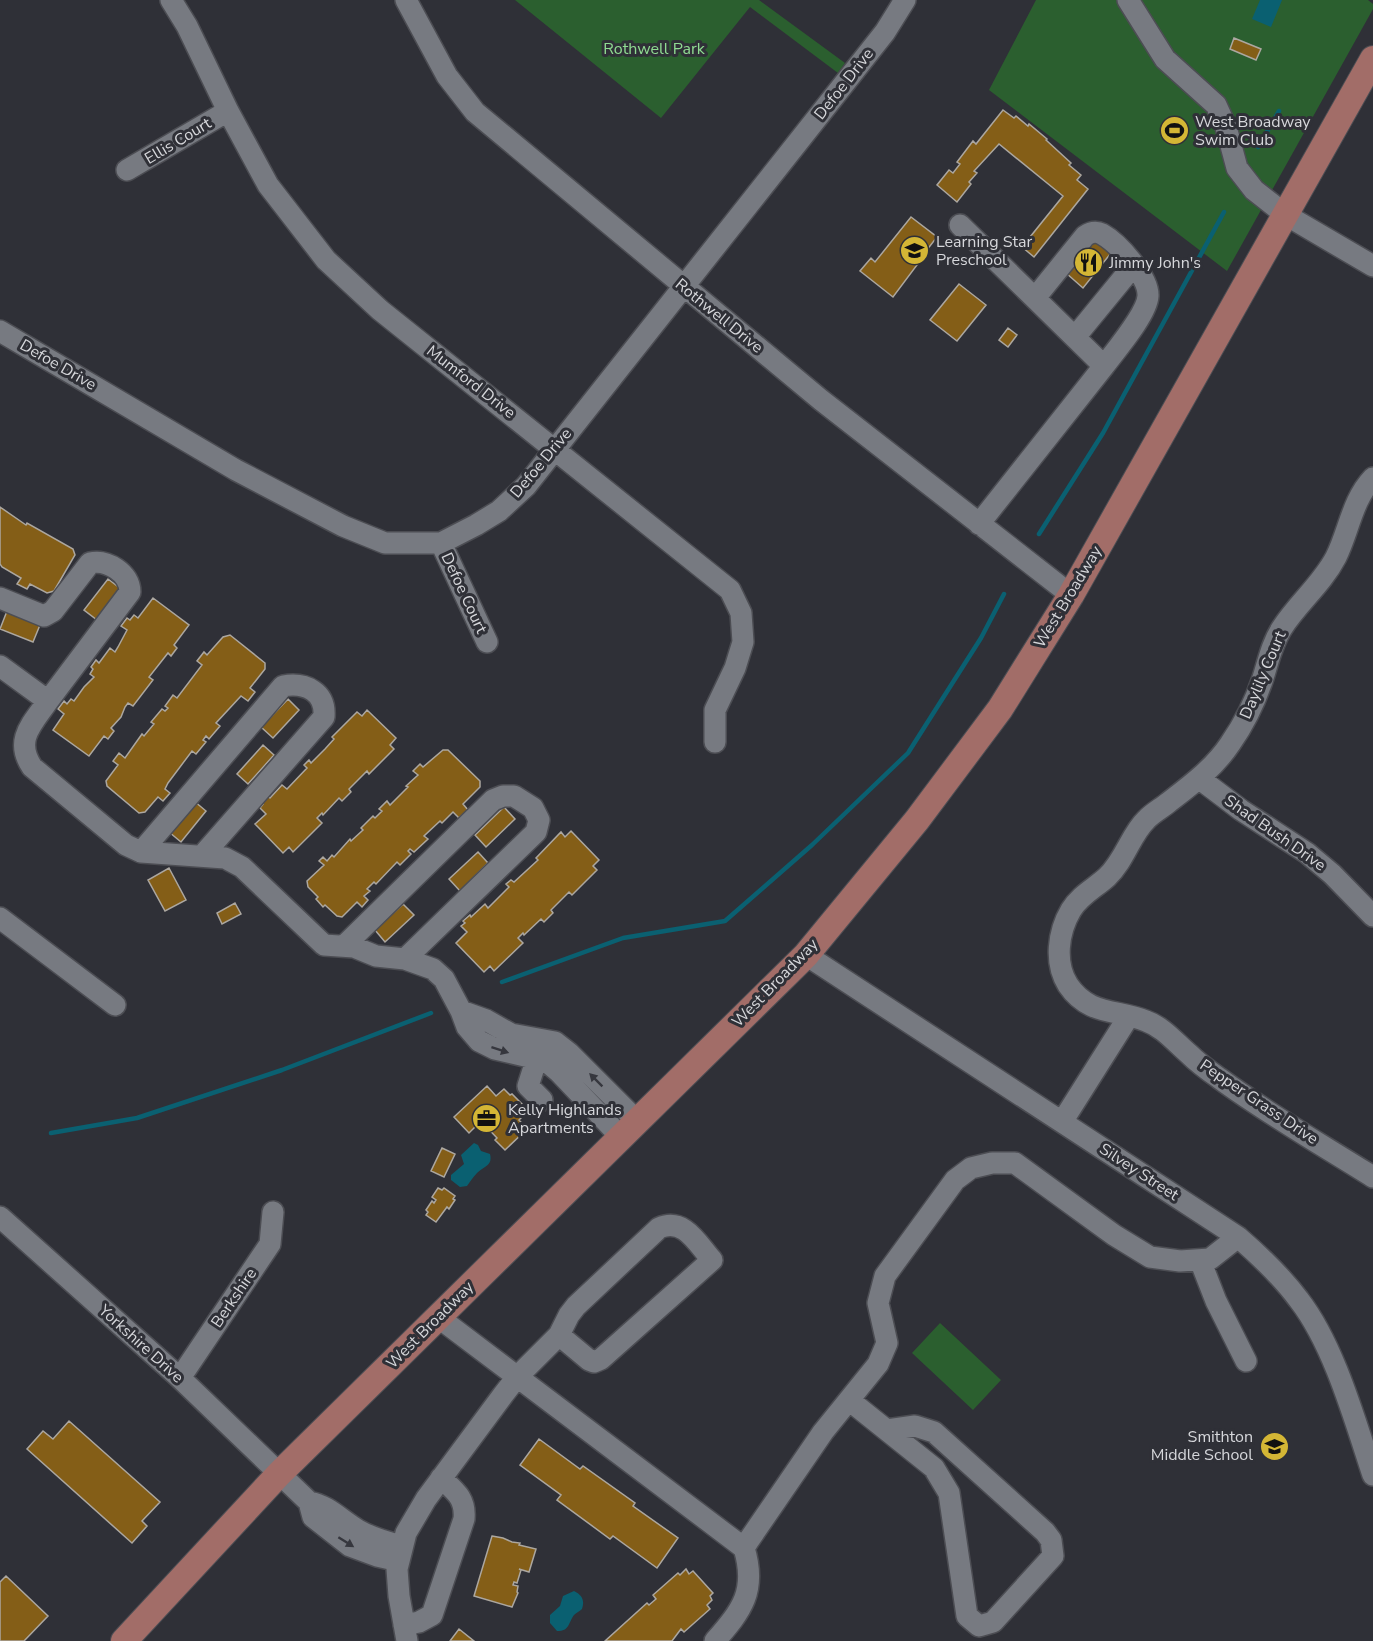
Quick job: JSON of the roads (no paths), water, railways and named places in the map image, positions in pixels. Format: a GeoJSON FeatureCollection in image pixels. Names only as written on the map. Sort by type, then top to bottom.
{"type":"FeatureCollection","features":[{"type":"Feature","properties":{"kind":"main road","name":"West Broadway"},"geometry":{"type":"LineString","coordinates":[[124,1641],[279,1474],[806,955],[917,820],[1000,709],[1071,595],[1373,59]]}},
{"type":"Feature","properties":{"kind":"street","name":"Mumford Drive"},"geometry":{"type":"LineString","coordinates":[[171,0],[187,26],[228,111],[268,185],[326,260],[380,310],[555,448],[729,590],[741,613],[743,642],[735,668],[715,710],[715,742]]}},
{"type":"Feature","properties":{"kind":"street","name":"Rothwell Drive"},"geometry":{"type":"LineString","coordinates":[[406,0],[447,76],[475,112],[821,400],[1071,595]]}},
{"type":"Feature","properties":{"kind":"street","name":"Defoe Drive"},"geometry":{"type":"LineString","coordinates":[[0,331],[236,470],[343,526],[386,543],[441,543],[499,511],[526,486],[885,32],[905,0]]}},
{"type":"Feature","properties":{"kind":"street"},"geometry":{"type":"LineString","coordinates":[[1128,0],[1165,59],[1216,105],[1227,127],[1237,168],[1254,190],[1286,215],[1371,261]]}},
{"type":"Feature","properties":{"kind":"street","name":"Ellis Court"},"geometry":{"type":"LineString","coordinates":[[127,171],[228,111]]}},
{"type":"Feature","properties":{"kind":"street"},"geometry":{"type":"LineString","coordinates":[[960,225],[1104,366]]}},
{"type":"Feature","properties":{"kind":"street"},"geometry":{"type":"LineString","coordinates":[[979,524],[1104,366],[1145,308],[1148,294],[1143,279],[1127,255],[1101,233],[1091,232],[1085,236],[1035,298]]}},
{"type":"Feature","properties":{"kind":"street"},"geometry":{"type":"LineString","coordinates":[[1075,337],[1134,265]]}},
{"type":"Feature","properties":{"kind":"street","name":"Daylily Court"},"geometry":{"type":"LineString","coordinates":[[1061,970],[1059,949],[1062,930],[1071,909],[1084,895],[1107,877],[1120,862],[1144,820],[1200,779],[1228,747],[1251,709],[1281,628],[1320,582],[1335,559],[1346,536],[1353,509],[1363,488],[1373,478]]}},
{"type":"Feature","properties":{"kind":"street","name":"Defoe Court"},"geometry":{"type":"LineString","coordinates":[[441,543],[487,642]]}},
{"type":"Feature","properties":{"kind":"street"},"geometry":{"type":"LineString","coordinates":[[0,598],[44,616],[53,611],[90,563],[96,562],[105,562],[125,576],[130,585],[130,592],[26,734],[23,746],[25,757],[46,780],[126,845],[141,852],[225,858],[242,867],[324,945],[354,947],[376,956],[405,958],[433,969],[444,979],[461,1011],[486,1020],[540,1048],[555,1042],[569,1053],[629,1129]]}},
{"type":"Feature","properties":{"kind":"street"},"geometry":{"type":"LineString","coordinates":[[0,666],[48,701]]}},
{"type":"Feature","properties":{"kind":"street"},"geometry":{"type":"LineString","coordinates":[[141,852],[283,686],[297,684],[310,689],[325,705],[324,717],[202,856]]}},
{"type":"Feature","properties":{"kind":"street","name":"Shad Bush Drive"},"geometry":{"type":"LineString","coordinates":[[1200,779],[1241,810],[1307,853],[1332,874],[1373,916]]}},
{"type":"Feature","properties":{"kind":"street"},"geometry":{"type":"LineString","coordinates":[[344,946],[493,800],[503,796],[514,796],[533,808],[539,820],[536,832],[405,958]]}},
{"type":"Feature","properties":{"kind":"street"},"geometry":{"type":"LineString","coordinates":[[0,918],[115,1005]]}},
{"type":"Feature","properties":{"kind":"street","name":"Silvey Street"},"geometry":{"type":"LineString","coordinates":[[806,955],[1238,1237],[1261,1257],[1300,1301],[1323,1340],[1373,1475]]}},
{"type":"Feature","properties":{"kind":"street","name":"Pepper Grass Drive"},"geometry":{"type":"LineString","coordinates":[[1061,970],[1068,986],[1081,999],[1098,1010],[1146,1021],[1163,1030],[1220,1079],[1373,1177]]}},
{"type":"Feature","properties":{"kind":"street"},"geometry":{"type":"LineString","coordinates":[[1062,1122],[1129,1016]]}},
{"type":"Feature","properties":{"kind":"street"},"geometry":{"type":"LineString","coordinates":[[540,1048],[528,1086],[542,1100]]}},
{"type":"Feature","properties":{"kind":"street"},"geometry":{"type":"LineString","coordinates":[[744,1548],[823,1432],[878,1364],[887,1343],[878,1303],[885,1276],[955,1180],[971,1168],[992,1163],[1015,1163],[1114,1235],[1150,1257],[1180,1261],[1210,1259],[1238,1237]]}},
{"type":"Feature","properties":{"kind":"street","name":"Berkshire"},"geometry":{"type":"LineString","coordinates":[[180,1378],[270,1245],[273,1212]]}},
{"type":"Feature","properties":{"kind":"street","name":"Yorkshire Drive"},"geometry":{"type":"LineString","coordinates":[[0,1217],[180,1378],[309,1502],[313,1517],[350,1546],[376,1556],[401,1553]]}},
{"type":"Feature","properties":{"kind":"street"},"geometry":{"type":"LineString","coordinates":[[441,1478],[463,1500],[464,1519],[432,1615],[405,1633],[397,1578],[406,1533],[441,1478],[517,1377],[559,1335],[568,1315],[658,1228],[668,1224],[682,1227],[712,1260],[601,1359],[594,1362],[589,1360],[559,1335]]}},
{"type":"Feature","properties":{"kind":"street"},"geometry":{"type":"LineString","coordinates":[[1200,1260],[1216,1301],[1246,1361]]}},
{"type":"Feature","properties":{"kind":"street"},"geometry":{"type":"LineString","coordinates":[[438,1317],[744,1548],[750,1568],[748,1589],[738,1615],[715,1641]]}},
{"type":"Feature","properties":{"kind":"street"},"geometry":{"type":"LineString","coordinates":[[849,1400],[934,1468],[949,1493],[967,1617],[979,1626],[993,1622],[1053,1556],[1051,1540],[1045,1532],[934,1432],[915,1426],[887,1430]]}},
{"type":"Feature","properties":{"kind":"water"},"geometry":{"type":"Polygon","coordinates":[[[1260,0],[1282,0],[1271,27],[1252,19],[1260,0]]]}},
{"type":"Feature","properties":{"kind":"water"},"geometry":{"type":"Polygon","coordinates":[[[474,1143],[481,1151],[490,1154],[491,1158],[467,1186],[460,1187],[451,1180],[451,1175],[464,1164],[461,1155],[474,1143]]]}},
{"type":"Feature","properties":{"kind":"water"},"geometry":{"type":"Polygon","coordinates":[[[574,1591],[582,1598],[582,1609],[574,1615],[567,1628],[557,1631],[550,1623],[550,1615],[560,1606],[563,1596],[574,1591]]]}},
{"type":"Feature","properties":{"kind":"waterway"},"geometry":{"type":"LineString","coordinates":[[1258,147],[1279,111]]}},
{"type":"Feature","properties":{"kind":"waterway"},"geometry":{"type":"LineString","coordinates":[[1039,534],[1103,433],[1224,212]]}},
{"type":"Feature","properties":{"kind":"waterway"},"geometry":{"type":"LineString","coordinates":[[502,982],[623,938],[725,921],[812,845],[908,753],[981,638],[1004,594]]}},
{"type":"Feature","properties":{"kind":"waterway"},"geometry":{"type":"LineString","coordinates":[[51,1133],[137,1118],[282,1070],[431,1013]]}},
{"type":"Feature","properties":{"kind":"place","name":"West Broadway Swim Club"},"geometry":{"type":"Point","coordinates":[1174,131]}},
{"type":"Feature","properties":{"kind":"place","name":"Learning Star Preschool"},"geometry":{"type":"Point","coordinates":[915,251]}},
{"type":"Feature","properties":{"kind":"place","name":"Jimmy John's"},"geometry":{"type":"Point","coordinates":[1088,263]}},
{"type":"Feature","properties":{"kind":"place","name":"Kelly Highlands Apartments"},"geometry":{"type":"Point","coordinates":[487,1119]}},
{"type":"Feature","properties":{"kind":"place","name":"Smithton Middle School"},"geometry":{"type":"Point","coordinates":[1274,1446]}},
{"type":"Feature","properties":{"kind":"park label","name":"Rothwell Park"},"geometry":{"type":"Point","coordinates":[654,49]}}]}
